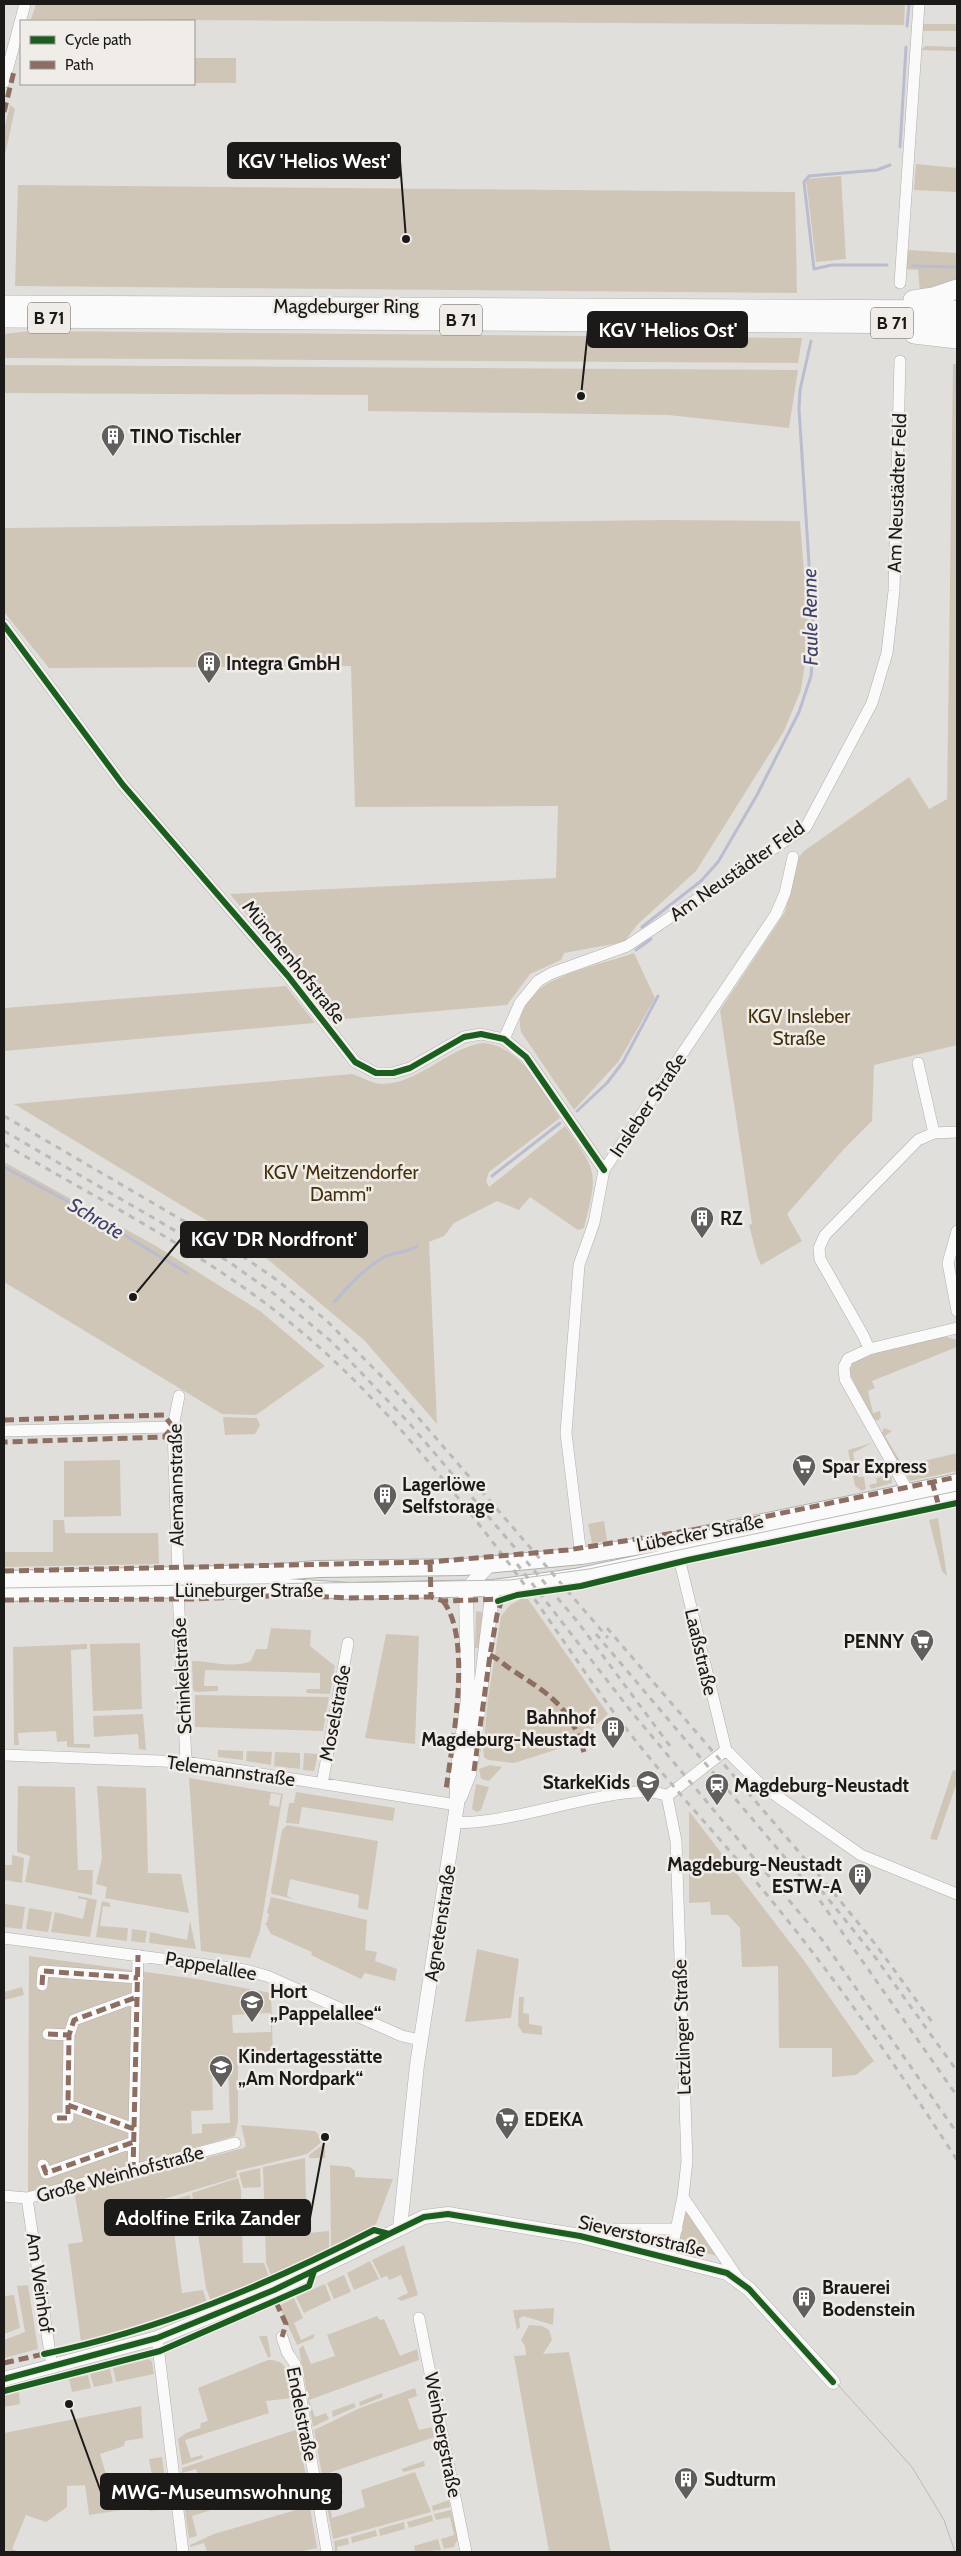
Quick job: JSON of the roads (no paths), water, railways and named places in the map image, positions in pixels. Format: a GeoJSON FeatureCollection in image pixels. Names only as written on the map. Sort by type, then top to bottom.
{"type":"FeatureCollection","features":[{"type":"Feature","properties":{"kind":"highway"},"geometry":{"type":"LineString","coordinates":[[957,289],[920,300],[848,301],[830,316],[840,330],[904,333],[957,339]]}},
{"type":"Feature","properties":{"kind":"highway","name":"Magdeburger Ring"},"geometry":{"type":"LineString","coordinates":[[4,305],[830,316],[957,324]]}},
{"type":"Feature","properties":{"kind":"highway","name":"Magdeburger Ring"},"geometry":{"type":"LineString","coordinates":[[4,318],[830,316],[957,310]]}},
{"type":"Feature","properties":{"kind":"highway"},"geometry":{"type":"LineString","coordinates":[[4,328],[83,326],[95,318]]}},
{"type":"Feature","properties":{"kind":"main road","name":"Lübecker Straße"},"geometry":{"type":"LineString","coordinates":[[493,1588],[574,1577],[678,1554],[912,1498],[957,1482]]}},
{"type":"Feature","properties":{"kind":"main road","name":"Lübecker Straße"},"geometry":{"type":"LineString","coordinates":[[484,1571],[675,1540],[912,1498],[957,1496]]}},
{"type":"Feature","properties":{"kind":"main road","name":"Lüneburger Straße"},"geometry":{"type":"LineString","coordinates":[[4,1593],[178,1582],[318,1568],[464,1567],[484,1571]]}},
{"type":"Feature","properties":{"kind":"main road"},"geometry":{"type":"LineString","coordinates":[[484,1571],[493,1588]]}},
{"type":"Feature","properties":{"kind":"main road","name":"Lüneburger Straße"},"geometry":{"type":"LineString","coordinates":[[4,1578],[178,1582],[351,1591],[493,1588]]}},
{"type":"Feature","properties":{"kind":"street"},"geometry":{"type":"LineString","coordinates":[[21,20],[25,4]]}},
{"type":"Feature","properties":{"kind":"street"},"geometry":{"type":"LineString","coordinates":[[900,283],[919,4]]}},
{"type":"Feature","properties":{"kind":"street"},"geometry":{"type":"LineString","coordinates":[[4,82],[20,23]]}},
{"type":"Feature","properties":{"kind":"street","name":"Am Neustädter Feld"},"geometry":{"type":"LineString","coordinates":[[504,1039],[524,997],[538,981],[552,973],[627,946],[806,827],[872,703],[887,653],[894,591],[900,361]]}},
{"type":"Feature","properties":{"kind":"street","name":"Münchenhofstraße"},"geometry":{"type":"LineString","coordinates":[[4,625],[123,785],[283,970],[358,1064],[376,1073],[393,1073],[410,1068],[464,1037],[486,1034],[504,1039],[515,1046],[526,1057],[604,1170]]}},
{"type":"Feature","properties":{"kind":"street","name":"Insleber Straße"},"geometry":{"type":"LineString","coordinates":[[580,1556],[566,1433],[580,1263],[592,1228],[604,1170],[776,914],[784,893],[793,857]]}},
{"type":"Feature","properties":{"kind":"street"},"geometry":{"type":"LineString","coordinates":[[918,1063],[934,1133]]}},
{"type":"Feature","properties":{"kind":"street"},"geometry":{"type":"LineString","coordinates":[[869,1349],[821,1263],[818,1256],[820,1244],[825,1235],[918,1140],[934,1133],[957,1132]]}},
{"type":"Feature","properties":{"kind":"street"},"geometry":{"type":"LineString","coordinates":[[957,1231],[948,1263],[957,1311]]}},
{"type":"Feature","properties":{"kind":"street"},"geometry":{"type":"LineString","coordinates":[[912,1498],[845,1378],[844,1367],[848,1359],[869,1349],[957,1328]]}},
{"type":"Feature","properties":{"kind":"street","name":"Alemannstraße"},"geometry":{"type":"LineString","coordinates":[[178,1582],[172,1427],[179,1396]]}},
{"type":"Feature","properties":{"kind":"street"},"geometry":{"type":"LineString","coordinates":[[4,1431],[172,1427]]}},
{"type":"Feature","properties":{"kind":"street","name":"Laaßstraße"},"geometry":{"type":"LineString","coordinates":[[678,1554],[726,1750]]}},
{"type":"Feature","properties":{"kind":"street"},"geometry":{"type":"LineString","coordinates":[[466,1590],[484,1571]]}},
{"type":"Feature","properties":{"kind":"street","name":"Schinkelstraße"},"geometry":{"type":"LineString","coordinates":[[178,1582],[186,1762]]}},
{"type":"Feature","properties":{"kind":"street","name":"Agnetenstraße"},"geometry":{"type":"LineString","coordinates":[[457,1805],[471,1764],[493,1588]]}},
{"type":"Feature","properties":{"kind":"street","name":"Agnetenstraße"},"geometry":{"type":"LineString","coordinates":[[400,2228],[420,2040],[457,1805],[457,1773],[468,1692],[466,1590]]}},
{"type":"Feature","properties":{"kind":"street","name":"Moselstraße"},"geometry":{"type":"LineString","coordinates":[[322,1784],[348,1643]]}},
{"type":"Feature","properties":{"kind":"street"},"geometry":{"type":"LineString","coordinates":[[455,1822],[478,1824],[604,1797],[646,1791],[667,1796],[726,1750],[761,1785],[861,1855],[883,1866],[957,1894]]}},
{"type":"Feature","properties":{"kind":"street","name":"Telemannstraße"},"geometry":{"type":"LineString","coordinates":[[4,1756],[186,1762],[457,1805]]}},
{"type":"Feature","properties":{"kind":"street","name":"Letzlinger Straße"},"geometry":{"type":"LineString","coordinates":[[667,1796],[676,1841],[687,2161],[683,2197],[670,2258]]}},
{"type":"Feature","properties":{"kind":"street","name":"Pappelallee"},"geometry":{"type":"LineString","coordinates":[[4,1938],[222,1966],[262,1974],[396,2034],[420,2040]]}},
{"type":"Feature","properties":{"kind":"street","name":"Pappelallee"},"geometry":{"type":"LineString","coordinates":[[133,2172],[138,1955]]}},
{"type":"Feature","properties":{"kind":"street","name":"Pappelallee"},"geometry":{"type":"LineString","coordinates":[[42,1985],[43,1971],[138,1978]]}},
{"type":"Feature","properties":{"kind":"street"},"geometry":{"type":"LineString","coordinates":[[57,2118],[68,2118],[69,2034],[74,2020],[137,1997]]}},
{"type":"Feature","properties":{"kind":"street"},"geometry":{"type":"LineString","coordinates":[[48,2034],[69,2034]]}},
{"type":"Feature","properties":{"kind":"street"},"geometry":{"type":"LineString","coordinates":[[68,2105],[134,2129]]}},
{"type":"Feature","properties":{"kind":"street","name":"Große Weinhofstraße"},"geometry":{"type":"LineString","coordinates":[[43,2165],[46,2173],[134,2142]]}},
{"type":"Feature","properties":{"kind":"street","name":"Große Weinhofstraße"},"geometry":{"type":"LineString","coordinates":[[4,2196],[27,2198],[133,2172],[235,2143]]}},
{"type":"Feature","properties":{"kind":"street"},"geometry":{"type":"LineString","coordinates":[[683,2197],[740,2281]]}},
{"type":"Feature","properties":{"kind":"street","name":"Am Weinhof"},"geometry":{"type":"LineString","coordinates":[[27,2198],[52,2367]]}},
{"type":"Feature","properties":{"kind":"street","name":"Sieverstorstraße"},"geometry":{"type":"LineString","coordinates":[[4,2379],[158,2338],[274,2290],[429,2215],[448,2214],[580,2236],[722,2271],[740,2281],[833,2382]]}},
{"type":"Feature","properties":{"kind":"street"},"geometry":{"type":"LineString","coordinates":[[580,2236],[608,2229],[677,2229]]}},
{"type":"Feature","properties":{"kind":"street","name":"Weinbergstraße"},"geometry":{"type":"LineString","coordinates":[[419,2318],[466,2552]]}},
{"type":"Feature","properties":{"kind":"street"},"geometry":{"type":"LineString","coordinates":[[158,2338],[182,2552]]}},
{"type":"Feature","properties":{"kind":"street","name":"Endelstraße"},"geometry":{"type":"LineString","coordinates":[[282,2338],[287,2352],[296,2364],[328,2552]]}},
{"type":"Feature","properties":{"kind":"waterway","name":"Faule Renne"},"geometry":{"type":"LineString","coordinates":[[907,26],[909,4]]}},
{"type":"Feature","properties":{"kind":"waterway","name":"Faule Renne"},"geometry":{"type":"LineString","coordinates":[[900,147],[906,47]]}},
{"type":"Feature","properties":{"kind":"waterway","name":"Faule Renne"},"geometry":{"type":"LineString","coordinates":[[887,265],[832,265],[814,269],[804,182],[809,176],[877,170],[890,165]]}},
{"type":"Feature","properties":{"kind":"waterway"},"geometry":{"type":"LineString","coordinates":[[913,266],[957,267]]}},
{"type":"Feature","properties":{"kind":"waterway","name":"Faule Renne"},"geometry":{"type":"LineString","coordinates":[[642,927],[701,881],[718,862],[757,795],[799,712],[811,676],[814,641],[799,409],[800,390],[811,341]]}},
{"type":"Feature","properties":{"kind":"waterway","name":"Faule Renne"},"geometry":{"type":"LineString","coordinates":[[636,950],[651,939]]}},
{"type":"Feature","properties":{"kind":"waterway","name":"Faule Renne"},"geometry":{"type":"LineString","coordinates":[[577,1111],[607,1083],[623,1062],[658,996]]}},
{"type":"Feature","properties":{"kind":"waterway","name":"Faule Renne"},"geometry":{"type":"LineString","coordinates":[[492,1176],[560,1123]]}},
{"type":"Feature","properties":{"kind":"waterway","name":"Schrote"},"geometry":{"type":"LineString","coordinates":[[4,1167],[85,1211],[187,1273]]}},
{"type":"Feature","properties":{"kind":"waterway","name":"Faule Renne"},"geometry":{"type":"LineString","coordinates":[[334,1302],[377,1261],[388,1255],[417,1246]]}},
{"type":"Feature","properties":{"kind":"tram line"},"geometry":{"type":"LineString","coordinates":[[4,1588],[510,1580],[589,1569],[957,1491]]}},
{"type":"Feature","properties":{"kind":"tram line"},"geometry":{"type":"LineString","coordinates":[[4,2377],[158,2335],[271,2288],[410,2220],[441,2211],[471,2214],[581,2234],[716,2267],[729,2272],[746,2283],[912,2467],[944,2520],[955,2552]]}},
{"type":"Feature","properties":{"kind":"railway"},"geometry":{"type":"LineString","coordinates":[[4,1116],[235,1251],[277,1280],[327,1321],[392,1387],[608,1638]]}},
{"type":"Feature","properties":{"kind":"railway"},"geometry":{"type":"LineString","coordinates":[[4,1131],[229,1262],[273,1293],[332,1342],[409,1423],[577,1621],[670,1746]]}},
{"type":"Feature","properties":{"kind":"railway"},"geometry":{"type":"LineString","coordinates":[[4,1144],[155,1230],[264,1302],[325,1353],[378,1405],[404,1433],[498,1549],[621,1722],[678,1792],[757,1883],[848,1999],[957,2160]]}},
{"type":"Feature","properties":{"kind":"railway"},"geometry":{"type":"LineString","coordinates":[[517,1564],[630,1710],[823,1941],[957,2133]]}},
{"type":"Feature","properties":{"kind":"railway"},"geometry":{"type":"LineString","coordinates":[[607,1628],[829,1887],[876,1945],[935,2026]]}},
{"type":"Feature","properties":{"kind":"railway"},"geometry":{"type":"LineString","coordinates":[[596,1634],[814,1892],[957,2096]]}},
{"type":"Feature","properties":{"kind":"railway"},"geometry":{"type":"LineString","coordinates":[[821,1890],[875,1957],[957,2071]]}},
{"type":"Feature","properties":{"kind":"place","name":"KGV 'Helios West'"},"geometry":{"type":"Point","coordinates":[406,239]}},
{"type":"Feature","properties":{"kind":"place","name":"KGV 'Helios Ost'"},"geometry":{"type":"Point","coordinates":[581,396]}},
{"type":"Feature","properties":{"kind":"place","name":"TINO Tischler"},"geometry":{"type":"Point","coordinates":[113,457]}},
{"type":"Feature","properties":{"kind":"place","name":"Integra GmbH"},"geometry":{"type":"Point","coordinates":[209,684]}},
{"type":"Feature","properties":{"kind":"place","name":"RZ"},"geometry":{"type":"Point","coordinates":[702,1239]}},
{"type":"Feature","properties":{"kind":"place","name":"KGV 'DR Nordfront'"},"geometry":{"type":"Point","coordinates":[133,1297]}},
{"type":"Feature","properties":{"kind":"place","name":"Spar Express"},"geometry":{"type":"Point","coordinates":[804,1487]}},
{"type":"Feature","properties":{"kind":"place","name":"Lagerlöwe Selfstorage"},"geometry":{"type":"Point","coordinates":[385,1516]}},
{"type":"Feature","properties":{"kind":"place","name":"PENNY"},"geometry":{"type":"Point","coordinates":[922,1662]}},
{"type":"Feature","properties":{"kind":"place","name":"Bahnhof Magdeburg-Neustadt"},"geometry":{"type":"Point","coordinates":[613,1749]}},
{"type":"Feature","properties":{"kind":"place","name":"StarkeKids"},"geometry":{"type":"Point","coordinates":[648,1803]}},
{"type":"Feature","properties":{"kind":"place","name":"Magdeburg-Neustadt"},"geometry":{"type":"Point","coordinates":[717,1806]}},
{"type":"Feature","properties":{"kind":"place","name":"Magdeburg-Neustadt ESTW-A"},"geometry":{"type":"Point","coordinates":[860,1896]}},
{"type":"Feature","properties":{"kind":"place","name":"Hort „Pappelallee“"},"geometry":{"type":"Point","coordinates":[252,2023]}},
{"type":"Feature","properties":{"kind":"place","name":"Kindertagesstätte „Am Nordpark“"},"geometry":{"type":"Point","coordinates":[221,2088]}},
{"type":"Feature","properties":{"kind":"place","name":"Adolfine Erika Zander"},"geometry":{"type":"Point","coordinates":[325,2137]}},
{"type":"Feature","properties":{"kind":"place","name":"EDEKA"},"geometry":{"type":"Point","coordinates":[507,2140]}},
{"type":"Feature","properties":{"kind":"place","name":"Brauerei Bodenstein"},"geometry":{"type":"Point","coordinates":[804,2319]}},
{"type":"Feature","properties":{"kind":"place","name":"MWG-Museumswohnung"},"geometry":{"type":"Point","coordinates":[69,2404]}},
{"type":"Feature","properties":{"kind":"place","name":"Sudturm"},"geometry":{"type":"Point","coordinates":[686,2500]}},
{"type":"Feature","properties":{"kind":"park label","name":"KGV Insleber Straße"},"geometry":{"type":"Point","coordinates":[799,1027]}},
{"type":"Feature","properties":{"kind":"park label","name":"KGV 'Meitzendorfer Damm\""},"geometry":{"type":"Point","coordinates":[341,1183]}}]}
